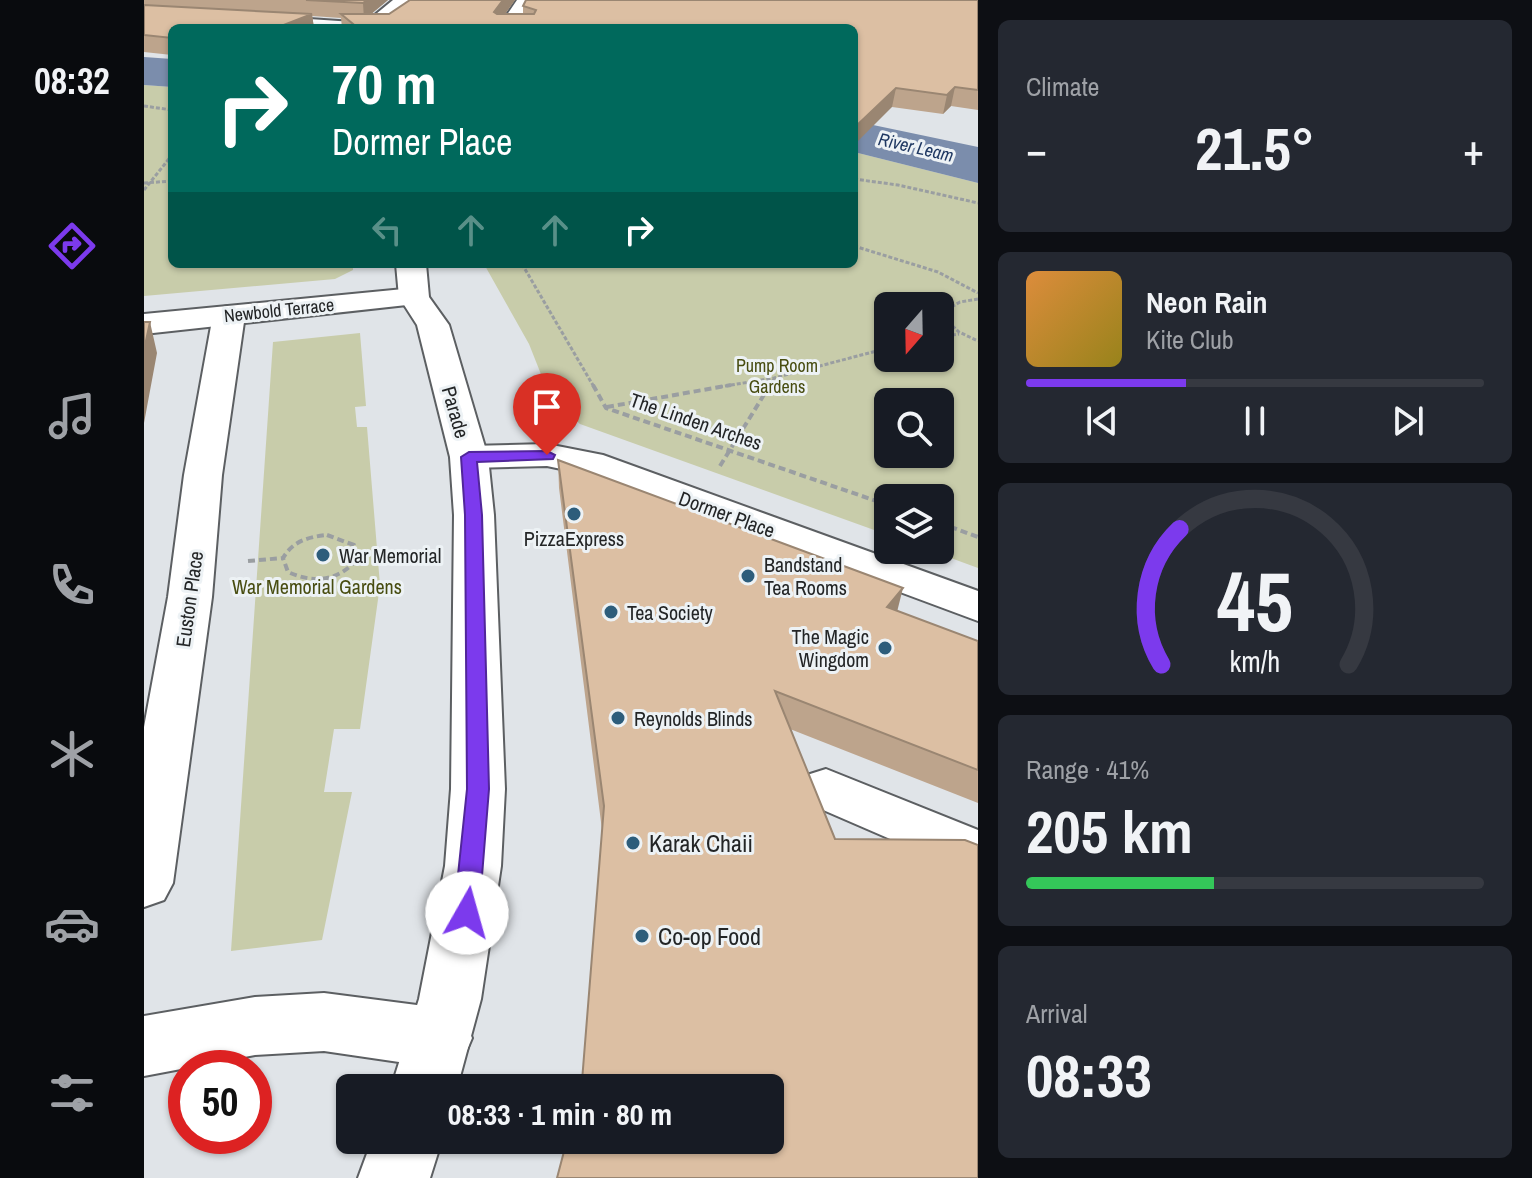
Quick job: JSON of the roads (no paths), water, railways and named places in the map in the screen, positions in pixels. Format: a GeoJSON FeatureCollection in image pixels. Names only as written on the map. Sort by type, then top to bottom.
{"type":"FeatureCollection","features":[{"type":"Feature","properties":{"kind":"street"},"geometry":{"type":"LineString","coordinates":[[510,24],[525,0]]}},
{"type":"Feature","properties":{"kind":"street"},"geometry":{"type":"LineString","coordinates":[[378,24],[409,4]]}},
{"type":"Feature","properties":{"kind":"street"},"geometry":{"type":"LineString","coordinates":[[144,13],[339,24]]}},
{"type":"Feature","properties":{"kind":"street","name":"Parade"},"geometry":{"type":"LineString","coordinates":[[411,268],[414,297],[433,325],[469,457],[474,515],[477,814],[467,913],[432,1063]]}},
{"type":"Feature","properties":{"kind":"street","name":"Newbold Terrace"},"geometry":{"type":"LineString","coordinates":[[144,324],[414,297]]}},
{"type":"Feature","properties":{"kind":"street","name":"Euston Place"},"geometry":{"type":"LineString","coordinates":[[144,883],[190,597],[203,475],[229,315]]}},
{"type":"Feature","properties":{"kind":"street","name":"Dormer Place"},"geometry":{"type":"LineString","coordinates":[[469,457],[547,455],[589,463],[978,607]]}},
{"type":"Feature","properties":{"kind":"street"},"geometry":{"type":"LineString","coordinates":[[826,789],[978,854]]}},
{"type":"Feature","properties":{"kind":"street"},"geometry":{"type":"LineString","coordinates":[[144,1046],[255,1026],[324,1022],[432,1063]]}},
{"type":"Feature","properties":{"kind":"street"},"geometry":{"type":"LineString","coordinates":[[394,1178],[402,1154]]}},
{"type":"Feature","properties":{"kind":"water"},"geometry":{"type":"Polygon","coordinates":[[[144,57],[168,59],[168,87],[144,85],[144,57]]]}},
{"type":"Feature","properties":{"kind":"water","name":"River Leam"},"geometry":{"type":"Polygon","coordinates":[[[858,122],[978,147],[978,183],[858,153],[858,122]]]}},
{"type":"Feature","properties":{"kind":"place","name":"PizzaExpress"},"geometry":{"type":"Point","coordinates":[574,514]}},
{"type":"Feature","properties":{"kind":"place","name":"War Memorial"},"geometry":{"type":"Point","coordinates":[323,555]}},
{"type":"Feature","properties":{"kind":"place","name":"Bandstand Tea Rooms"},"geometry":{"type":"Point","coordinates":[748,576]}},
{"type":"Feature","properties":{"kind":"place","name":"Tea Society"},"geometry":{"type":"Point","coordinates":[611,612]}},
{"type":"Feature","properties":{"kind":"place","name":"The Magic Wingdom"},"geometry":{"type":"Point","coordinates":[885,648]}},
{"type":"Feature","properties":{"kind":"place","name":"Reynolds Blinds"},"geometry":{"type":"Point","coordinates":[618,718]}},
{"type":"Feature","properties":{"kind":"place","name":"Karak Chaii"},"geometry":{"type":"Point","coordinates":[633,843]}},
{"type":"Feature","properties":{"kind":"place","name":"Co-op Food"},"geometry":{"type":"Point","coordinates":[642,936]}},
{"type":"Feature","properties":{"kind":"park label","name":"Pump Room Gardens"},"geometry":{"type":"Point","coordinates":[777,375]}},
{"type":"Feature","properties":{"kind":"park label","name":"War Memorial Gardens"},"geometry":{"type":"Point","coordinates":[317,586]}}]}
